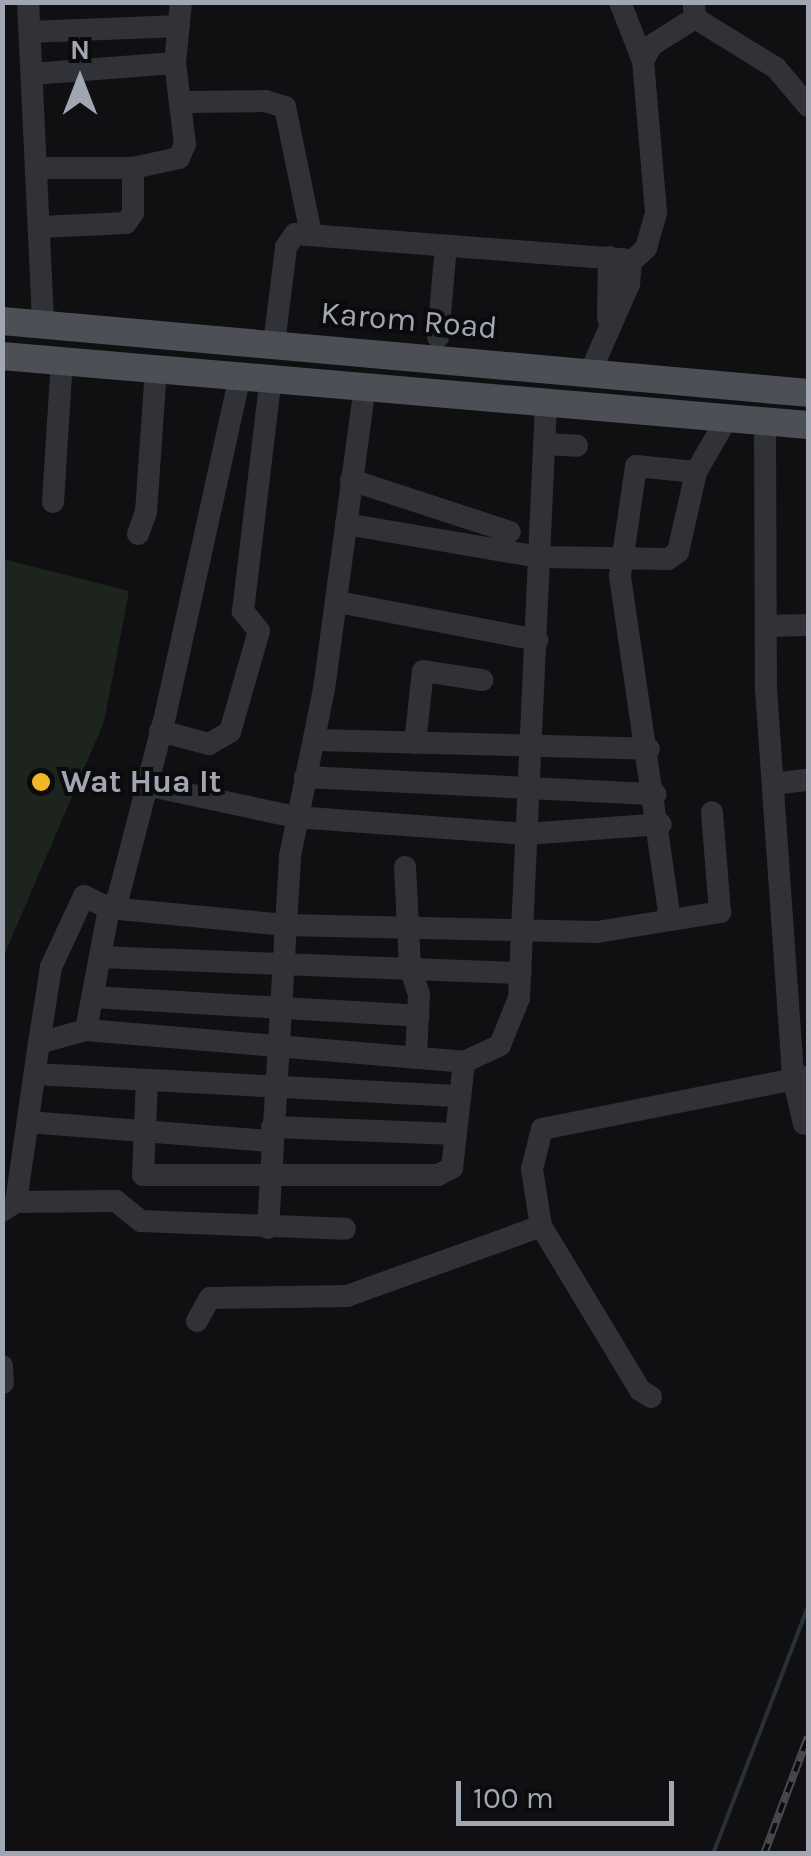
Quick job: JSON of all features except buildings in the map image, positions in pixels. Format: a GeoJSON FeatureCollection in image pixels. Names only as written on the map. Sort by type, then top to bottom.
{"type":"FeatureCollection","features":[{"type":"Feature","properties":{"kind":"main road","name":"Karom Road"},"geometry":{"type":"LineString","coordinates":[[2,321],[808,393]]}},
{"type":"Feature","properties":{"kind":"main road"},"geometry":{"type":"LineString","coordinates":[[271,378],[274,344]]}},
{"type":"Feature","properties":{"kind":"main road"},"geometry":{"type":"LineString","coordinates":[[2,356],[808,425]]}},
{"type":"Feature","properties":{"kind":"street"},"geometry":{"type":"LineString","coordinates":[[28,2],[39,168],[43,324]]}},
{"type":"Feature","properties":{"kind":"street"},"geometry":{"type":"LineString","coordinates":[[274,344],[286,247],[296,234],[620,260],[646,248],[656,212],[643,61],[620,2]]}},
{"type":"Feature","properties":{"kind":"street"},"geometry":{"type":"LineString","coordinates":[[643,61],[652,45],[695,10],[776,68],[808,106]]}},
{"type":"Feature","properties":{"kind":"street"},"geometry":{"type":"LineString","coordinates":[[30,32],[180,14],[176,63],[185,102],[178,158],[133,168],[39,168]]}},
{"type":"Feature","properties":{"kind":"street"},"geometry":{"type":"LineString","coordinates":[[32,74],[176,63]]}},
{"type":"Feature","properties":{"kind":"street"},"geometry":{"type":"LineString","coordinates":[[185,102],[264,101],[285,107],[311,234]]}},
{"type":"Feature","properties":{"kind":"street"},"geometry":{"type":"LineString","coordinates":[[40,227],[126,223],[132,213],[133,168]]}},
{"type":"Feature","properties":{"kind":"street"},"geometry":{"type":"LineString","coordinates":[[438,337],[446,246]]}},
{"type":"Feature","properties":{"kind":"street"},"geometry":{"type":"LineString","coordinates":[[590,373],[608,327],[620,260]]}},
{"type":"Feature","properties":{"kind":"street"},"geometry":{"type":"LineString","coordinates":[[54,502],[62,360]]}},
{"type":"Feature","properties":{"kind":"street"},"geometry":{"type":"LineString","coordinates":[[138,534],[146,512],[156,368]]}},
{"type":"Feature","properties":{"kind":"street"},"geometry":{"type":"LineString","coordinates":[[86,1030],[109,908],[118,898],[160,731],[240,374]]}},
{"type":"Feature","properties":{"kind":"street"},"geometry":{"type":"LineString","coordinates":[[160,731],[210,744],[230,732],[258,631],[243,610],[271,378]]}},
{"type":"Feature","properties":{"kind":"street"},"geometry":{"type":"LineString","coordinates":[[268,1228],[274,1087],[296,817],[316,740],[365,387]]}},
{"type":"Feature","properties":{"kind":"street"},"geometry":{"type":"LineString","coordinates":[[39,1043],[56,1034],[86,1030],[464,1062],[500,1045],[520,998],[546,404]]}},
{"type":"Feature","properties":{"kind":"street"},"geometry":{"type":"LineString","coordinates":[[346,524],[540,557],[668,559],[678,552],[696,472],[726,420]]}},
{"type":"Feature","properties":{"kind":"street"},"geometry":{"type":"LineString","coordinates":[[765,422],[766,626],[773,784],[798,986],[804,1124]]}},
{"type":"Feature","properties":{"kind":"street"},"geometry":{"type":"LineString","coordinates":[[544,444],[577,446]]}},
{"type":"Feature","properties":{"kind":"street"},"geometry":{"type":"LineString","coordinates":[[670,919],[661,824],[625,621],[621,558],[636,466],[696,472]]}},
{"type":"Feature","properties":{"kind":"street"},"geometry":{"type":"LineString","coordinates":[[352,480],[510,532]]}},
{"type":"Feature","properties":{"kind":"street"},"geometry":{"type":"LineString","coordinates":[[338,602],[537,640]]}},
{"type":"Feature","properties":{"kind":"street"},"geometry":{"type":"LineString","coordinates":[[766,626],[808,625]]}},
{"type":"Feature","properties":{"kind":"street"},"geometry":{"type":"LineString","coordinates":[[415,743],[423,671],[482,680]]}},
{"type":"Feature","properties":{"kind":"street"},"geometry":{"type":"LineString","coordinates":[[316,740],[649,750]]}},
{"type":"Feature","properties":{"kind":"street"},"geometry":{"type":"LineString","coordinates":[[306,776],[656,794]]}},
{"type":"Feature","properties":{"kind":"street"},"geometry":{"type":"LineString","coordinates":[[773,784],[808,780]]}},
{"type":"Feature","properties":{"kind":"street"},"geometry":{"type":"LineString","coordinates":[[146,785],[296,817],[526,834],[661,824]]}},
{"type":"Feature","properties":{"kind":"street"},"geometry":{"type":"LineString","coordinates":[[344,1229],[141,1221],[116,1202],[9,1206],[28,1122],[51,967],[84,896],[109,908],[286,924],[408,924],[597,932],[720,912],[712,812]]}},
{"type":"Feature","properties":{"kind":"street"},"geometry":{"type":"LineString","coordinates":[[405,866],[418,1016],[416,1055]]}},
{"type":"Feature","properties":{"kind":"street"},"geometry":{"type":"LineString","coordinates":[[100,957],[284,968],[521,974]]}},
{"type":"Feature","properties":{"kind":"street"},"geometry":{"type":"LineString","coordinates":[[92,997],[418,1016]]}},
{"type":"Feature","properties":{"kind":"street"},"geometry":{"type":"LineString","coordinates":[[143,1175],[438,1175],[452,1168],[464,1062]]}},
{"type":"Feature","properties":{"kind":"street"},"geometry":{"type":"LineString","coordinates":[[35,1074],[460,1096]]}},
{"type":"Feature","properties":{"kind":"street"},"geometry":{"type":"LineString","coordinates":[[651,1397],[640,1390],[541,1226],[532,1169],[542,1129],[801,1077]]}},
{"type":"Feature","properties":{"kind":"street"},"geometry":{"type":"LineString","coordinates":[[124,1208],[143,1175],[147,1080]]}},
{"type":"Feature","properties":{"kind":"street"},"geometry":{"type":"LineString","coordinates":[[28,1122],[142,1131],[456,1134]]}},
{"type":"Feature","properties":{"kind":"street"},"geometry":{"type":"LineString","coordinates":[[198,1321],[210,1298],[347,1296],[541,1226]]}},
{"type":"Feature","properties":{"kind":"street"},"geometry":{"type":"LineString","coordinates":[[2,1366],[4,1383]]}},
{"type":"Feature","properties":{"kind":"shaded area","name":"Wat Hua It"},"geometry":{"type":"Polygon","coordinates":[[[3,559],[129,591],[104,722],[3,958],[3,559]]]}},
{"type":"Feature","properties":{"kind":"waterway"},"geometry":{"type":"LineString","coordinates":[[713,1854],[808,1606]]}},
{"type":"Feature","properties":{"kind":"railway"},"geometry":{"type":"LineString","coordinates":[[764,1854],[808,1737]]}},
{"type":"Feature","properties":{"kind":"place","name":"Wat Hua It"},"geometry":{"type":"Point","coordinates":[41,782]}}]}
